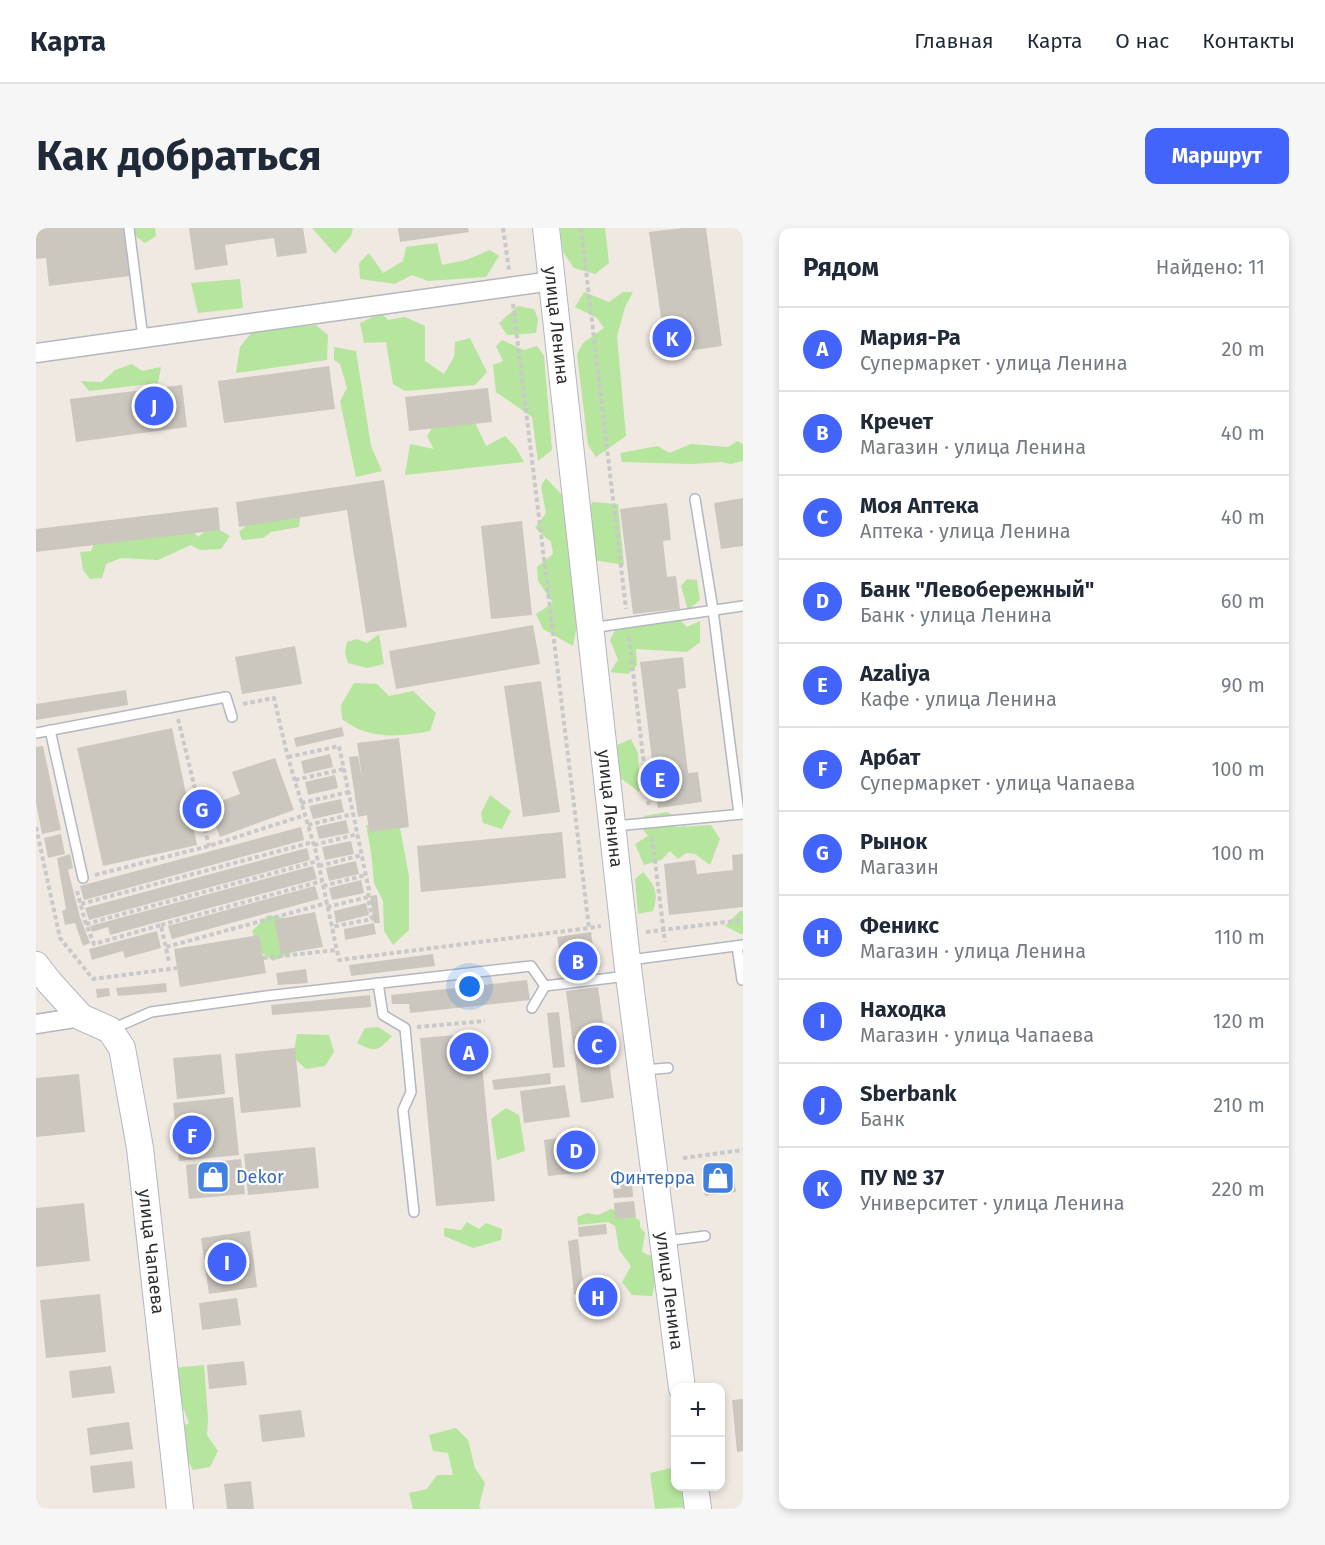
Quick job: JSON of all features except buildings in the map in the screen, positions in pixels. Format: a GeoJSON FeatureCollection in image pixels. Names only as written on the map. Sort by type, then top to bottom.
{"type":"FeatureCollection","features":[{"type":"Feature","properties":{"kind":"main road","name":"улица Ленина"},"geometry":{"type":"LineString","coordinates":[[546,228],[641,1070],[645,1131],[663,1241],[681,1383]]}},
{"type":"Feature","properties":{"kind":"main road"},"geometry":{"type":"LineString","coordinates":[[36,965],[81,1017],[110,1030]]}},
{"type":"Feature","properties":{"kind":"main road","name":"улица Чапаева"},"geometry":{"type":"LineString","coordinates":[[110,1030],[122,1048],[140,1148],[180,1509]]}},
{"type":"Feature","properties":{"kind":"main road"},"geometry":{"type":"LineString","coordinates":[[696,1491],[698,1509]]}},
{"type":"Feature","properties":{"kind":"street"},"geometry":{"type":"LineString","coordinates":[[36,353],[552,281]]}},
{"type":"Feature","properties":{"kind":"street"},"geometry":{"type":"LineString","coordinates":[[36,1023],[81,1017]]}},
{"type":"Feature","properties":{"kind":"lane"},"geometry":{"type":"LineString","coordinates":[[129,228],[143,338]]}},
{"type":"Feature","properties":{"kind":"lane"},"geometry":{"type":"LineString","coordinates":[[612,826],[741,814],[713,610],[695,500]]}},
{"type":"Feature","properties":{"kind":"lane"},"geometry":{"type":"LineString","coordinates":[[591,628],[743,606]]}},
{"type":"Feature","properties":{"kind":"lane"},"geometry":{"type":"LineString","coordinates":[[36,733],[226,697],[232,717]]}},
{"type":"Feature","properties":{"kind":"lane"},"geometry":{"type":"LineString","coordinates":[[50,730],[83,878]]}},
{"type":"Feature","properties":{"kind":"lane"},"geometry":{"type":"LineString","coordinates":[[532,1008],[545,986],[628,968],[666,955],[740,946],[742,980]]}},
{"type":"Feature","properties":{"kind":"lane"},"geometry":{"type":"LineString","coordinates":[[110,1030],[151,1012],[531,966],[545,986]]}},
{"type":"Feature","properties":{"kind":"lane"},"geometry":{"type":"LineString","coordinates":[[378,983],[383,1015],[405,1028],[411,1092],[403,1110],[414,1212]]}},
{"type":"Feature","properties":{"kind":"lane"},"geometry":{"type":"LineString","coordinates":[[641,1070],[668,1068]]}},
{"type":"Feature","properties":{"kind":"lane"},"geometry":{"type":"LineString","coordinates":[[663,1241],[705,1236]]}},
{"type":"Feature","properties":{"kind":"path"},"geometry":{"type":"LineString","coordinates":[[503,228],[589,928]]}},
{"type":"Feature","properties":{"kind":"path"},"geometry":{"type":"LineString","coordinates":[[581,228],[666,955]]}},
{"type":"Feature","properties":{"kind":"path"},"geometry":{"type":"LineString","coordinates":[[229,707],[274,698],[294,780],[318,863],[339,960],[599,926],[624,935],[743,920]]}},
{"type":"Feature","properties":{"kind":"path"},"geometry":{"type":"LineString","coordinates":[[175,707],[209,846]]}},
{"type":"Feature","properties":{"kind":"path"},"geometry":{"type":"LineString","coordinates":[[288,757],[339,746],[369,890],[372,919],[332,927]]}},
{"type":"Feature","properties":{"kind":"path"},"geometry":{"type":"LineString","coordinates":[[294,780],[344,769]]}},
{"type":"Feature","properties":{"kind":"path"},"geometry":{"type":"LineString","coordinates":[[301,803],[349,792]]}},
{"type":"Feature","properties":{"kind":"path"},"geometry":{"type":"LineString","coordinates":[[308,825],[353,814]]}},
{"type":"Feature","properties":{"kind":"path"},"geometry":{"type":"LineString","coordinates":[[305,815],[209,846],[75,880],[86,924],[94,944],[322,883],[366,875]]}},
{"type":"Feature","properties":{"kind":"path"},"geometry":{"type":"LineString","coordinates":[[36,827],[60,938],[93,979],[177,968]]}},
{"type":"Feature","properties":{"kind":"path"},"geometry":{"type":"LineString","coordinates":[[81,904],[358,834]]}},
{"type":"Feature","properties":{"kind":"path"},"geometry":{"type":"LineString","coordinates":[[86,924],[318,863],[362,855]]}},
{"type":"Feature","properties":{"kind":"path"},"geometry":{"type":"LineString","coordinates":[[166,947],[327,905],[368,897]]}},
{"type":"Feature","properties":{"kind":"path"},"geometry":{"type":"LineString","coordinates":[[161,925],[169,962]]}},
{"type":"Feature","properties":{"kind":"path"},"geometry":{"type":"LineString","coordinates":[[263,958],[337,950]]}},
{"type":"Feature","properties":{"kind":"path"},"geometry":{"type":"LineString","coordinates":[[405,1028],[485,1021]]}},
{"type":"Feature","properties":{"kind":"path"},"geometry":{"type":"LineString","coordinates":[[683,1158],[743,1150]]}},
{"type":"Feature","properties":{"kind":"green space"},"geometry":{"type":"Polygon","coordinates":[[[131,228],[155,228],[156,236],[145,243],[131,233],[131,228]]]}},
{"type":"Feature","properties":{"kind":"green space"},"geometry":{"type":"Polygon","coordinates":[[[312,228],[353,228],[351,236],[335,254],[312,228]]]}},
{"type":"Feature","properties":{"kind":"green space"},"geometry":{"type":"Polygon","coordinates":[[[560,228],[605,228],[609,263],[595,274],[574,268],[563,252],[560,228]]]}},
{"type":"Feature","properties":{"kind":"green space"},"geometry":{"type":"Polygon","coordinates":[[[437,243],[442,265],[466,260],[490,250],[499,256],[486,277],[428,281],[412,275],[395,284],[360,279],[359,263],[369,253],[383,273],[403,261],[406,247],[437,243]]]}},
{"type":"Feature","properties":{"kind":"green space"},"geometry":{"type":"Polygon","coordinates":[[[240,279],[243,308],[198,313],[191,283],[240,279]]]}},
{"type":"Feature","properties":{"kind":"green space"},"geometry":{"type":"Polygon","coordinates":[[[584,292],[609,302],[623,292],[633,292],[625,307],[617,336],[626,436],[596,457],[588,445],[577,354],[583,343],[604,328],[597,318],[575,307],[584,292]]]}},
{"type":"Feature","properties":{"kind":"green space"},"geometry":{"type":"Polygon","coordinates":[[[518,306],[534,309],[538,319],[536,333],[507,335],[499,323],[518,306]]]}},
{"type":"Feature","properties":{"kind":"green space"},"geometry":{"type":"Polygon","coordinates":[[[381,313],[388,320],[405,317],[425,326],[425,361],[444,374],[454,357],[455,342],[470,338],[487,372],[475,385],[405,391],[393,384],[386,342],[364,343],[360,323],[381,313]]]}},
{"type":"Feature","properties":{"kind":"green space"},"geometry":{"type":"Polygon","coordinates":[[[316,325],[328,335],[327,360],[236,373],[240,347],[252,332],[316,325]]]}},
{"type":"Feature","properties":{"kind":"green space"},"geometry":{"type":"Polygon","coordinates":[[[502,340],[524,350],[537,346],[544,356],[552,450],[538,461],[532,417],[496,392],[493,365],[503,361],[496,346],[502,340]]]}},
{"type":"Feature","properties":{"kind":"green space"},"geometry":{"type":"Polygon","coordinates":[[[334,347],[356,351],[371,446],[382,471],[356,477],[340,401],[347,388],[340,364],[334,360],[334,347]]]}},
{"type":"Feature","properties":{"kind":"green space"},"geometry":{"type":"Polygon","coordinates":[[[132,364],[142,371],[161,367],[158,383],[89,391],[81,381],[102,382],[115,370],[132,364]]]}},
{"type":"Feature","properties":{"kind":"green space"},"geometry":{"type":"Polygon","coordinates":[[[473,418],[486,446],[505,436],[516,448],[524,462],[405,475],[410,444],[434,449],[427,437],[435,421],[473,418]]]}},
{"type":"Feature","properties":{"kind":"green space"},"geometry":{"type":"Polygon","coordinates":[[[737,441],[743,444],[743,461],[730,464],[722,462],[691,464],[622,462],[620,453],[658,446],[669,453],[691,444],[728,447],[737,441]]]}},
{"type":"Feature","properties":{"kind":"green space"},"geometry":{"type":"Polygon","coordinates":[[[546,478],[563,496],[579,614],[573,646],[543,629],[536,614],[553,603],[538,581],[537,567],[553,554],[551,542],[535,528],[546,513],[541,486],[546,478]]]}},
{"type":"Feature","properties":{"kind":"green space"},"geometry":{"type":"Polygon","coordinates":[[[592,502],[618,504],[624,565],[593,560],[588,520],[592,502]]]}},
{"type":"Feature","properties":{"kind":"green space"},"geometry":{"type":"Polygon","coordinates":[[[301,513],[299,527],[271,532],[263,538],[242,540],[239,532],[249,523],[301,513]]]}},
{"type":"Feature","properties":{"kind":"green space"},"geometry":{"type":"Polygon","coordinates":[[[188,525],[198,537],[212,525],[230,536],[221,549],[200,550],[191,545],[158,560],[121,558],[106,564],[102,578],[90,579],[83,570],[80,552],[91,551],[98,533],[188,525]]]}},
{"type":"Feature","properties":{"kind":"green space"},"geometry":{"type":"Polygon","coordinates":[[[687,579],[697,580],[700,600],[688,610],[681,586],[687,579]]]}},
{"type":"Feature","properties":{"kind":"green space"},"geometry":{"type":"Polygon","coordinates":[[[674,613],[687,627],[700,621],[700,642],[687,652],[636,649],[637,665],[628,674],[610,672],[618,660],[610,640],[617,626],[674,613]]]}},
{"type":"Feature","properties":{"kind":"green space"},"geometry":{"type":"Polygon","coordinates":[[[379,634],[384,664],[367,668],[348,663],[345,653],[347,642],[357,639],[367,643],[379,634]]]}},
{"type":"Feature","properties":{"kind":"green space"},"geometry":{"type":"Polygon","coordinates":[[[354,683],[377,684],[389,696],[413,691],[436,713],[430,731],[407,735],[384,735],[373,734],[352,726],[342,719],[341,705],[354,683]]]}},
{"type":"Feature","properties":{"kind":"green space"},"geometry":{"type":"Polygon","coordinates":[[[631,739],[638,753],[639,771],[649,773],[639,792],[619,777],[615,746],[631,739]]]}},
{"type":"Feature","properties":{"kind":"green space"},"geometry":{"type":"Polygon","coordinates":[[[490,795],[511,811],[502,829],[483,823],[481,813],[490,795]]]}},
{"type":"Feature","properties":{"kind":"green space"},"geometry":{"type":"Polygon","coordinates":[[[667,812],[679,818],[675,827],[711,825],[720,839],[710,865],[695,854],[686,853],[678,859],[670,851],[661,860],[644,865],[635,844],[648,836],[641,827],[644,816],[667,812]]]}},
{"type":"Feature","properties":{"kind":"green space"},"geometry":{"type":"Polygon","coordinates":[[[399,822],[409,876],[409,930],[393,945],[384,931],[383,901],[374,883],[366,825],[399,822]]]}},
{"type":"Feature","properties":{"kind":"green space"},"geometry":{"type":"Polygon","coordinates":[[[643,872],[653,886],[656,899],[653,911],[638,914],[635,879],[643,872]]]}},
{"type":"Feature","properties":{"kind":"green space"},"geometry":{"type":"Polygon","coordinates":[[[740,911],[743,911],[743,934],[725,926],[740,911]]]}},
{"type":"Feature","properties":{"kind":"green space"},"geometry":{"type":"Polygon","coordinates":[[[268,915],[292,919],[297,930],[294,952],[273,961],[257,949],[252,931],[268,915]]]}},
{"type":"Feature","properties":{"kind":"green space"},"geometry":{"type":"Polygon","coordinates":[[[378,1027],[392,1036],[383,1045],[373,1049],[357,1043],[365,1028],[378,1027]]]}},
{"type":"Feature","properties":{"kind":"green space"},"geometry":{"type":"Polygon","coordinates":[[[297,1034],[329,1035],[334,1052],[325,1066],[306,1069],[293,1057],[297,1034]]]}},
{"type":"Feature","properties":{"kind":"green space"},"geometry":{"type":"Polygon","coordinates":[[[506,1108],[519,1115],[525,1151],[497,1160],[491,1119],[506,1108]]]}},
{"type":"Feature","properties":{"kind":"green space"},"geometry":{"type":"Polygon","coordinates":[[[611,1209],[632,1215],[640,1221],[640,1227],[645,1233],[642,1252],[651,1256],[656,1278],[652,1296],[632,1295],[622,1282],[631,1266],[619,1250],[615,1226],[608,1222],[578,1225],[577,1217],[587,1213],[598,1215],[611,1209]]]}},
{"type":"Feature","properties":{"kind":"green space"},"geometry":{"type":"Polygon","coordinates":[[[467,1222],[479,1229],[486,1223],[502,1229],[501,1240],[473,1248],[444,1236],[444,1228],[461,1230],[467,1222]]]}},
{"type":"Feature","properties":{"kind":"green space"},"geometry":{"type":"Polygon","coordinates":[[[204,1365],[207,1435],[218,1451],[210,1467],[193,1470],[179,1443],[178,1428],[189,1423],[184,1410],[174,1396],[172,1368],[204,1365]]]}},
{"type":"Feature","properties":{"kind":"green space"},"geometry":{"type":"Polygon","coordinates":[[[456,1428],[468,1440],[475,1468],[485,1483],[479,1506],[481,1509],[413,1509],[409,1493],[427,1489],[437,1475],[453,1475],[448,1453],[433,1451],[429,1435],[456,1428]]]}},
{"type":"Feature","properties":{"kind":"green space"},"geometry":{"type":"Polygon","coordinates":[[[671,1468],[671,1491],[681,1491],[685,1507],[655,1509],[650,1473],[671,1468]]]}},
{"type":"Feature","properties":{"kind":"place","name":"ПУ № 37"},"geometry":{"type":"Point","coordinates":[672,338]}},
{"type":"Feature","properties":{"kind":"place","name":"Sberbank"},"geometry":{"type":"Point","coordinates":[154,406]}},
{"type":"Feature","properties":{"kind":"place","name":"Azaliya"},"geometry":{"type":"Point","coordinates":[660,779]}},
{"type":"Feature","properties":{"kind":"place","name":"Рынок"},"geometry":{"type":"Point","coordinates":[202,809]}},
{"type":"Feature","properties":{"kind":"place","name":"Кречет"},"geometry":{"type":"Point","coordinates":[578,961]}},
{"type":"Feature","properties":{"kind":"place","name":"Моя Аптека"},"geometry":{"type":"Point","coordinates":[597,1045]}},
{"type":"Feature","properties":{"kind":"place","name":"Мария-Ра"},"geometry":{"type":"Point","coordinates":[469,1052]}},
{"type":"Feature","properties":{"kind":"place","name":"Арбат"},"geometry":{"type":"Point","coordinates":[192,1135]}},
{"type":"Feature","properties":{"kind":"place","name":"Банк \"Левобережный\""},"geometry":{"type":"Point","coordinates":[576,1150]}},
{"type":"Feature","properties":{"kind":"place","name":"Dekor"},"geometry":{"type":"Point","coordinates":[213,1177]}},
{"type":"Feature","properties":{"kind":"place","name":"Финтерра"},"geometry":{"type":"Point","coordinates":[718,1178]}},
{"type":"Feature","properties":{"kind":"place","name":"Находка"},"geometry":{"type":"Point","coordinates":[227,1262]}},
{"type":"Feature","properties":{"kind":"place","name":"Феникс"},"geometry":{"type":"Point","coordinates":[598,1297]}}]}
